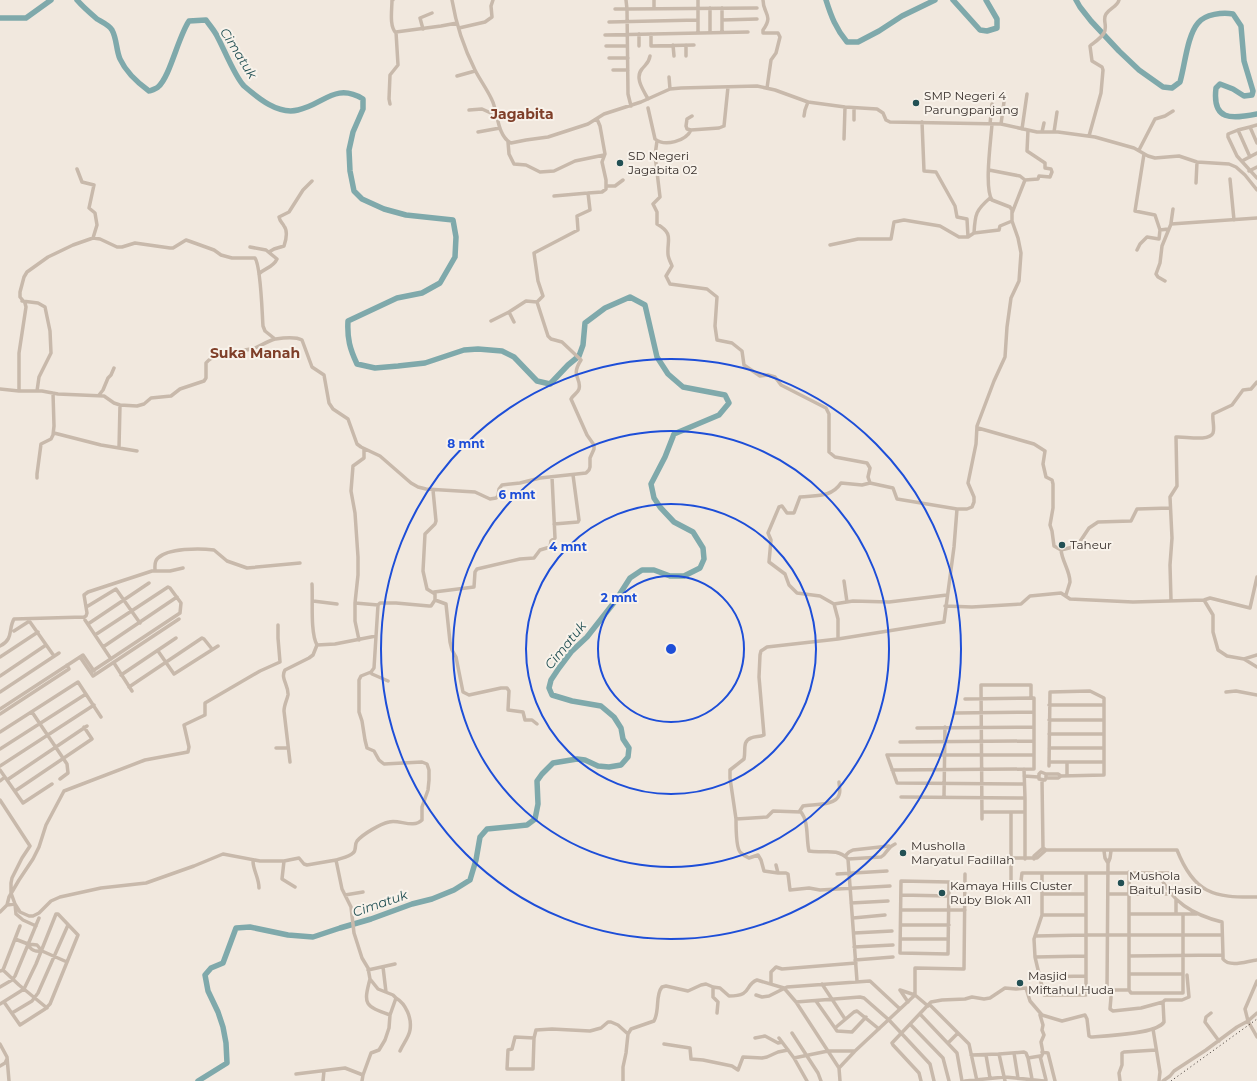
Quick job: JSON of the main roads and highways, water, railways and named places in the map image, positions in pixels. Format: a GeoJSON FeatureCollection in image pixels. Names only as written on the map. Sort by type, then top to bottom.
{"type":"FeatureCollection","features":[{"type":"Feature","properties":{"kind":"waterway","name":"Cimatuk"},"geometry":{"type":"LineString","coordinates":[[0,18],[26,18],[51,0]]}},
{"type":"Feature","properties":{"kind":"waterway","name":"Cimatuk"},"geometry":{"type":"LineString","coordinates":[[77,0],[97,19],[111,28],[114,33],[119,56],[123,64],[133,77],[149,91],[157,88],[162,82],[189,21],[206,20],[217,35],[233,70],[244,86],[256,96],[276,108],[291,111],[298,110],[329,96],[345,93],[353,94],[363,99],[363,109],[353,132],[349,150],[350,171],[354,191],[362,199],[384,209],[406,215],[453,220],[456,237],[455,257],[440,283],[422,293],[397,298],[348,321],[350,344],[357,364],[375,368],[398,366],[425,363],[464,350],[478,349],[502,351],[514,357],[537,381],[550,384],[579,356],[583,345],[585,323],[605,308],[630,297],[645,305],[657,357],[668,374],[683,387],[725,395],[729,403],[719,415],[674,434],[665,457],[651,484],[654,498],[660,507],[674,522],[693,532],[703,548],[704,559],[700,568],[684,576],[670,576],[654,570],[642,570],[630,578],[616,600],[587,637],[571,652],[551,680],[549,688],[552,695],[572,701],[601,706],[614,717],[621,728],[623,739],[629,748],[628,757],[621,765],[609,767],[598,766],[585,760],[577,759],[553,763],[537,781],[538,804],[535,819],[527,825],[487,829],[480,837],[476,860],[470,880],[454,890],[432,899],[412,904],[371,919],[313,937],[288,935],[250,927],[236,928],[223,963],[211,968],[205,975],[208,991],[223,1027],[226,1043],[227,1063],[198,1081]]}},
{"type":"Feature","properties":{"kind":"waterway"},"geometry":{"type":"LineString","coordinates":[[826,0],[834,22],[847,42],[858,42],[879,31],[902,16],[935,0]]}},
{"type":"Feature","properties":{"kind":"waterway"},"geometry":{"type":"LineString","coordinates":[[953,0],[980,30],[987,31],[997,28],[997,19],[986,0]]}},
{"type":"Feature","properties":{"kind":"waterway"},"geometry":{"type":"LineString","coordinates":[[1076,0],[1091,21],[1139,70],[1163,87],[1172,88],[1180,82],[1191,35],[1198,23],[1214,14],[1233,14],[1241,26],[1244,61],[1253,91],[1252,95],[1244,96],[1233,89],[1220,84],[1216,88],[1217,107],[1220,112],[1232,117],[1257,114]]}},
{"type":"Feature","properties":{"kind":"railway"},"geometry":{"type":"LineString","coordinates":[[1171,1081],[1257,1019]]}},
{"type":"Feature","properties":{"kind":"place","name":"SMP Negeri 4 Parungpanjang"},"geometry":{"type":"Point","coordinates":[916,103]}},
{"type":"Feature","properties":{"kind":"place","name":"SD Negeri Jagabita 02"},"geometry":{"type":"Point","coordinates":[620,163]}},
{"type":"Feature","properties":{"kind":"place","name":"Taheur"},"geometry":{"type":"Point","coordinates":[1062,545]}},
{"type":"Feature","properties":{"kind":"place","name":"Musholla Maryatul Fadillah"},"geometry":{"type":"Point","coordinates":[903,853]}},
{"type":"Feature","properties":{"kind":"place","name":"Mushola Baitul Hasib"},"geometry":{"type":"Point","coordinates":[1121,883]}},
{"type":"Feature","properties":{"kind":"place","name":"Kamaya Hills Cluster Ruby Blok A11"},"geometry":{"type":"Point","coordinates":[942,893]}},
{"type":"Feature","properties":{"kind":"place","name":"Masjid Miftahul Huda"},"geometry":{"type":"Point","coordinates":[1020,983]}},
{"type":"Feature","properties":{"kind":"district","name":"Jagabita"},"geometry":{"type":"Point","coordinates":[522,114]}},
{"type":"Feature","properties":{"kind":"district","name":"Suka Manah"},"geometry":{"type":"Point","coordinates":[255,353]}}]}
